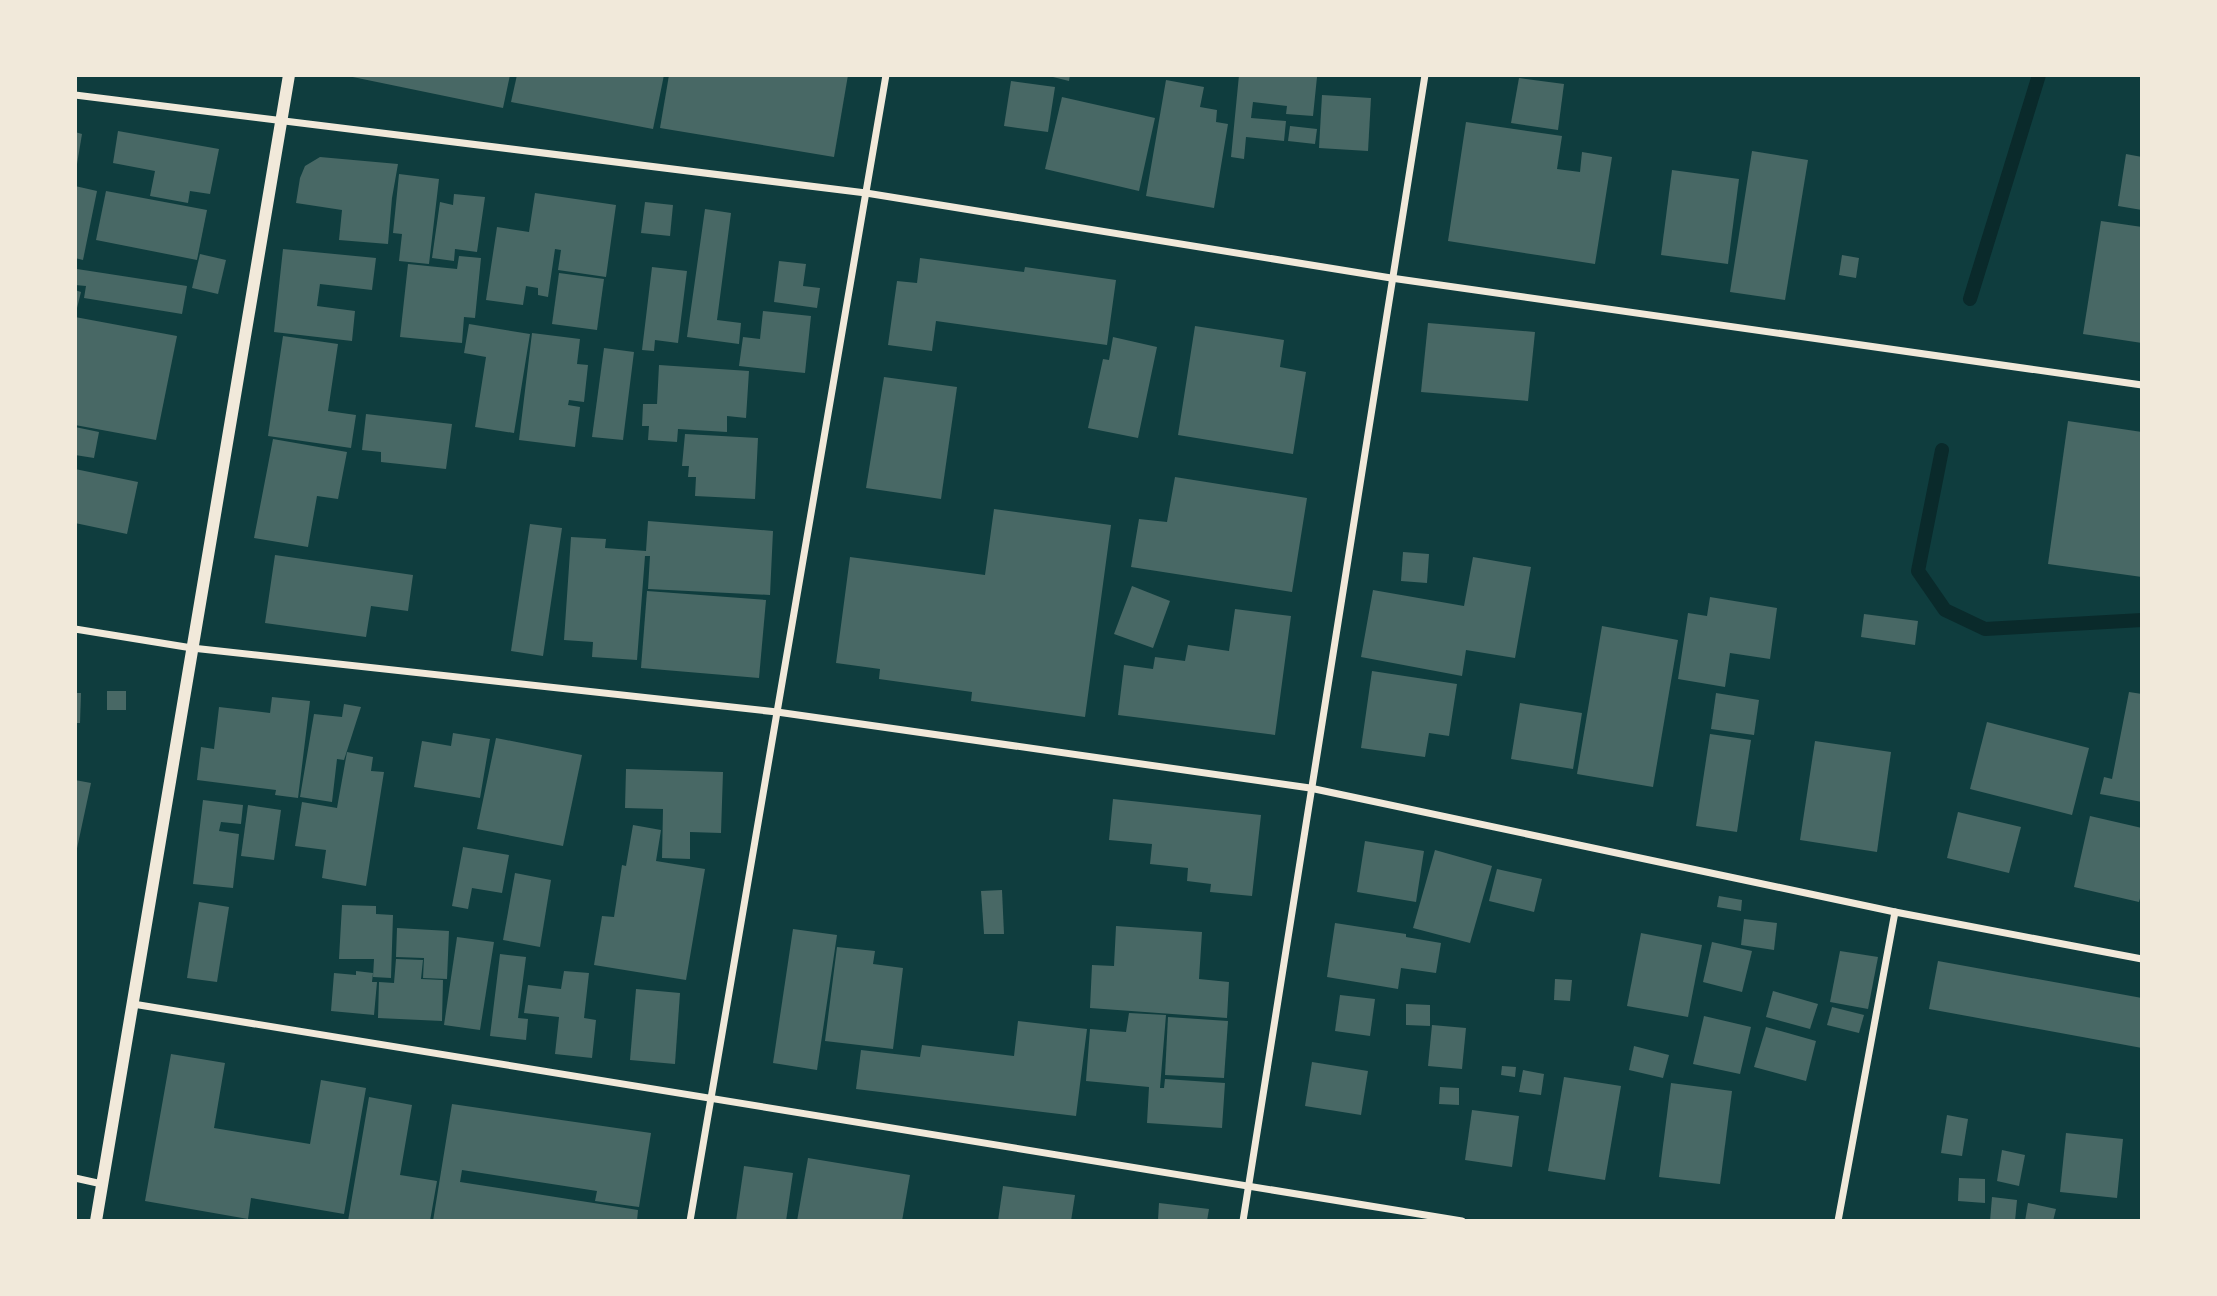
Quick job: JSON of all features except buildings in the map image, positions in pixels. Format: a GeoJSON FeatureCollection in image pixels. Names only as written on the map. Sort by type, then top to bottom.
{"type":"FeatureCollection","features":[{"type":"Feature","properties":{"kind":"street"},"geometry":{"type":"LineString","coordinates":[[96,1221],[289,75]]}},
{"type":"Feature","properties":{"kind":"street"},"geometry":{"type":"LineString","coordinates":[[690,1221],[886,75]]}},
{"type":"Feature","properties":{"kind":"street"},"geometry":{"type":"LineString","coordinates":[[1243,1221],[1425,75]]}},
{"type":"Feature","properties":{"kind":"street"},"geometry":{"type":"LineString","coordinates":[[75,95],[866,193],[1391,278],[2142,385]]}},
{"type":"Feature","properties":{"kind":"street"},"geometry":{"type":"LineString","coordinates":[[75,629],[192,648],[777,712],[1310,788],[1895,912],[2142,959]]}},
{"type":"Feature","properties":{"kind":"street"},"geometry":{"type":"LineString","coordinates":[[1838,1221],[1895,912]]}},
{"type":"Feature","properties":{"kind":"street"},"geometry":{"type":"LineString","coordinates":[[133,1004],[1462,1221]]}},
{"type":"Feature","properties":{"kind":"street"},"geometry":{"type":"LineString","coordinates":[[75,1178],[102,1184]]}},
{"type":"Feature","properties":{"kind":"waterway"},"geometry":{"type":"LineString","coordinates":[[1970,299],[2039,75]]}},
{"type":"Feature","properties":{"kind":"waterway"},"geometry":{"type":"LineString","coordinates":[[1942,450],[1918,571],[1945,610],[1985,629],[2142,620]]}}]}
